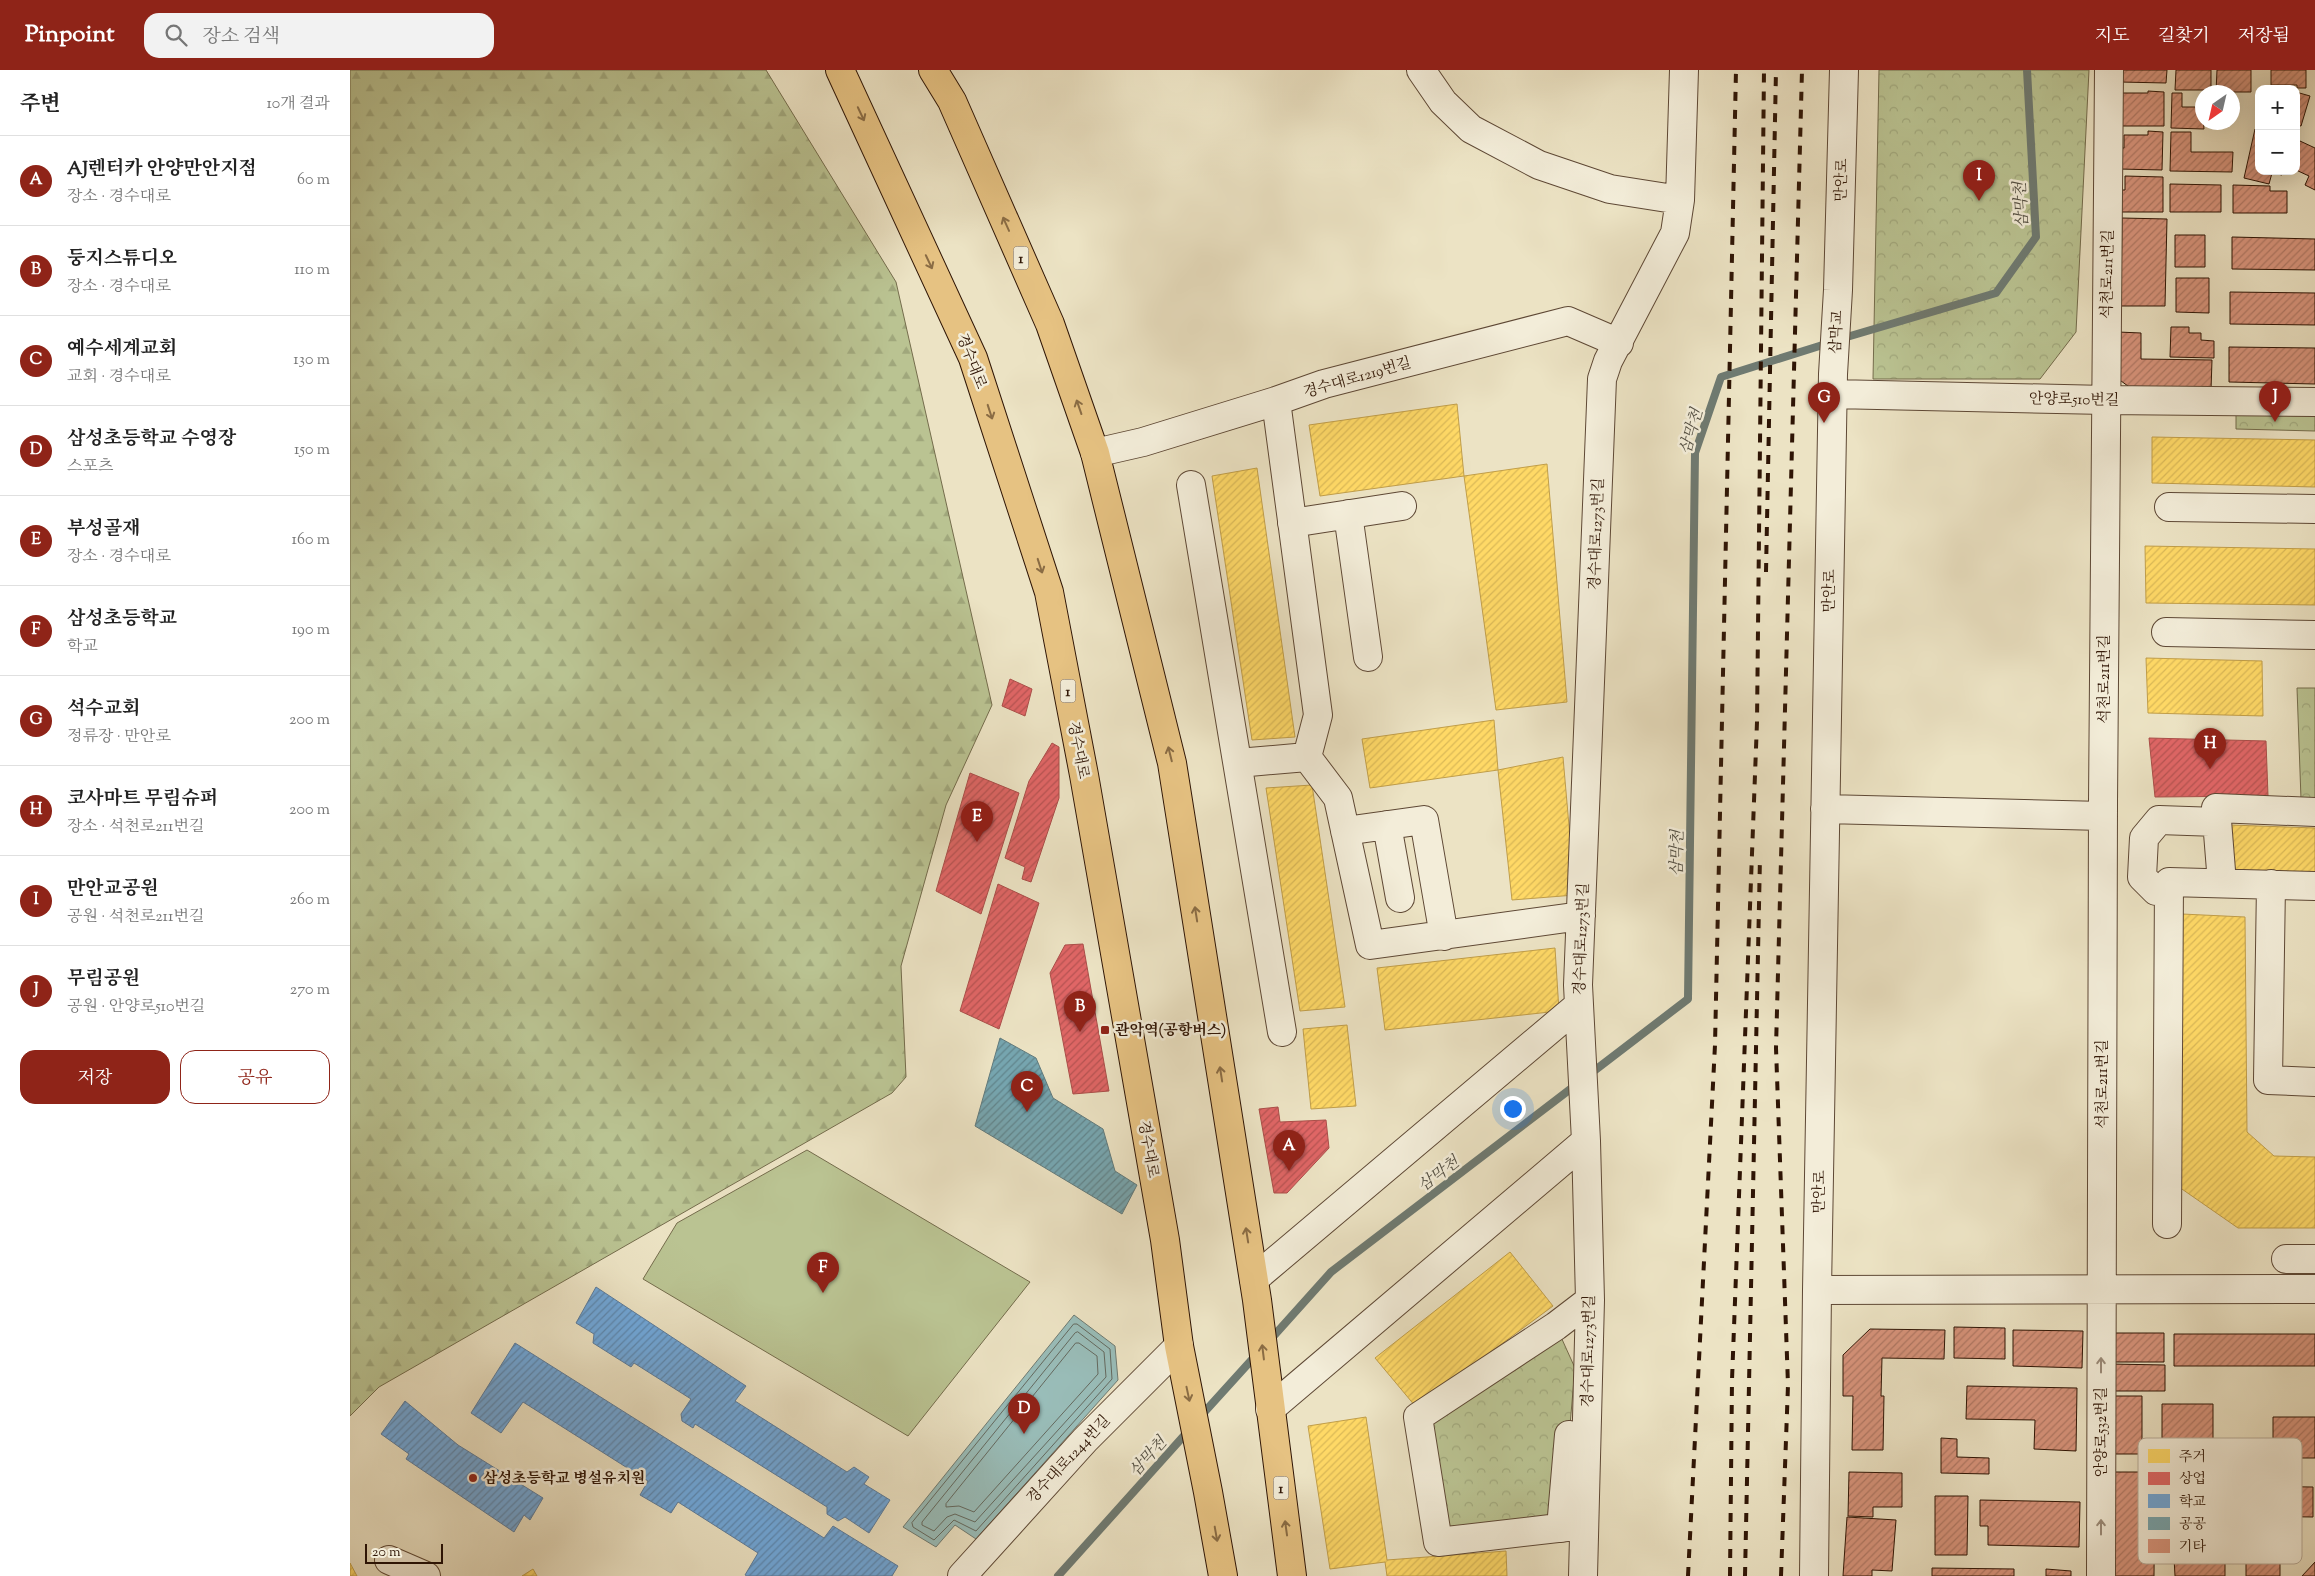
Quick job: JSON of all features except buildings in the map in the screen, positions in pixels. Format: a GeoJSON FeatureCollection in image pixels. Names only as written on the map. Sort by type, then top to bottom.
{"type":"FeatureCollection","features":[{"type":"Feature","properties":{"kind":"main road","name":"경수대로"},"geometry":{"type":"LineString","coordinates":[[840,70],[973,358],[1049,592],[1086,785],[1165,1240],[1179,1346]]}},
{"type":"Feature","properties":{"kind":"main road","name":"1"},"geometry":{"type":"LineString","coordinates":[[933,70],[952,101],[1046,316],[1095,453],[1172,763],[1255,1290],[1292,1576]]}},
{"type":"Feature","properties":{"kind":"main road","name":"1"},"geometry":{"type":"LineString","coordinates":[[1179,1346],[1223,1576]]}},
{"type":"Feature","properties":{"kind":"street"},"geometry":{"type":"LineString","coordinates":[[1421,70],[1443,102],[1471,128],[1539,165],[1610,189],[1680,200]]}},
{"type":"Feature","properties":{"kind":"street","name":"경수대로1273번길"},"geometry":{"type":"LineString","coordinates":[[1583,1576],[1572,1527],[1590,1300],[1578,985],[1602,379],[1608,361],[1675,233],[1680,200],[1684,70]]}},
{"type":"Feature","properties":{"kind":"street","name":"만안로"},"geometry":{"type":"LineString","coordinates":[[1838,290],[1844,70]]}},
{"type":"Feature","properties":{"kind":"street","name":"석천로211번길"},"geometry":{"type":"LineString","coordinates":[[2101,1288],[2109,70]]}},
{"type":"Feature","properties":{"kind":"street","name":"삼막교"},"geometry":{"type":"LineString","coordinates":[[1833,384],[1838,290]]}},
{"type":"Feature","properties":{"kind":"street","name":"경수대로1219번길"},"geometry":{"type":"LineString","coordinates":[[1095,453],[1143,442],[1276,401],[1324,384],[1568,321],[1619,343]]}},
{"type":"Feature","properties":{"kind":"street","name":"만안로"},"geometry":{"type":"LineString","coordinates":[[1814,1576],[1817,1290],[1833,384]]}},
{"type":"Feature","properties":{"kind":"street","name":"안양로510번길"},"geometry":{"type":"LineString","coordinates":[[1833,384],[2106,400],[2315,402]]}},
{"type":"Feature","properties":{"kind":"street"},"geometry":{"type":"LineString","coordinates":[[1276,401],[1318,715],[1307,756]]}},
{"type":"Feature","properties":{"kind":"street"},"geometry":{"type":"LineString","coordinates":[[1191,485],[1282,1032]]}},
{"type":"Feature","properties":{"kind":"street"},"geometry":{"type":"LineString","coordinates":[[1292,523],[1402,506]]}},
{"type":"Feature","properties":{"kind":"street"},"geometry":{"type":"LineString","coordinates":[[2169,507],[2315,509]]}},
{"type":"Feature","properties":{"kind":"street"},"geometry":{"type":"LineString","coordinates":[[1348,514],[1368,657]]}},
{"type":"Feature","properties":{"kind":"street"},"geometry":{"type":"LineString","coordinates":[[2166,632],[2315,635]]}},
{"type":"Feature","properties":{"kind":"street"},"geometry":{"type":"LineString","coordinates":[[1307,756],[1338,798],[1370,945],[1581,916]]}},
{"type":"Feature","properties":{"kind":"street"},"geometry":{"type":"LineString","coordinates":[[1238,763],[1307,756]]}},
{"type":"Feature","properties":{"kind":"street"},"geometry":{"type":"LineString","coordinates":[[2222,883],[2216,808],[2315,812]]}},
{"type":"Feature","properties":{"kind":"street"},"geometry":{"type":"LineString","coordinates":[[1825,809],[2103,816]]}},
{"type":"Feature","properties":{"kind":"street"},"geometry":{"type":"LineString","coordinates":[[1345,831],[1424,820],[1444,936]]}},
{"type":"Feature","properties":{"kind":"street"},"geometry":{"type":"LineString","coordinates":[[2156,891],[2142,876],[2144,838],[2159,820],[2217,822]]}},
{"type":"Feature","properties":{"kind":"street"},"geometry":{"type":"LineString","coordinates":[[1387,825],[1400,898]]}},
{"type":"Feature","properties":{"kind":"street"},"geometry":{"type":"LineString","coordinates":[[2167,1224],[2169,882],[2315,886]]}},
{"type":"Feature","properties":{"kind":"street"},"geometry":{"type":"LineString","coordinates":[[2271,884],[2268,1080],[2315,1082]]}},
{"type":"Feature","properties":{"kind":"street"},"geometry":{"type":"LineString","coordinates":[[1255,1290],[1579,1011]]}},
{"type":"Feature","properties":{"kind":"street"},"geometry":{"type":"LineString","coordinates":[[1270,1404],[1585,1134]]}},
{"type":"Feature","properties":{"kind":"street"},"geometry":{"type":"LineString","coordinates":[[2286,1259],[2315,1259]]}},
{"type":"Feature","properties":{"kind":"street","name":"안양로532번길"},"geometry":{"type":"LineString","coordinates":[[2101,1288],[2101,1576]]}},
{"type":"Feature","properties":{"kind":"street"},"geometry":{"type":"LineString","coordinates":[[1817,1290],[2315,1289]]}},
{"type":"Feature","properties":{"kind":"street"},"geometry":{"type":"LineString","coordinates":[[1575,1368],[1572,1527],[1438,1542],[1418,1417],[1556,1326],[1590,1300]]}},
{"type":"Feature","properties":{"kind":"street","name":"경수대로1244번길"},"geometry":{"type":"LineString","coordinates":[[962,1576],[1085,1440],[1179,1346]]}},
{"type":"Feature","properties":{"kind":"street"},"geometry":{"type":"LineString","coordinates":[[389,1560],[426,1576]]}},
{"type":"Feature","properties":{"kind":"green space"},"geometry":{"type":"Polygon","coordinates":[[[350,70],[766,70],[896,282],[992,705],[946,805],[901,966],[906,1077],[892,1093],[379,1387],[350,1416],[350,70]]]}},
{"type":"Feature","properties":{"kind":"green space"},"geometry":{"type":"Polygon","coordinates":[[[1879,70],[2089,70],[2076,332],[2040,379],[1873,379],[1879,70]]]}},
{"type":"Feature","properties":{"kind":"green space"},"geometry":{"type":"Polygon","coordinates":[[[2236,413],[2315,415],[2315,431],[2236,429],[2236,413]]]}},
{"type":"Feature","properties":{"kind":"green space"},"geometry":{"type":"Polygon","coordinates":[[[2297,688],[2315,688],[2315,800],[2301,799],[2297,688]]]}},
{"type":"Feature","properties":{"kind":"green space"},"geometry":{"type":"Polygon","coordinates":[[[807,1150],[1030,1282],[908,1436],[643,1279],[677,1223],[807,1150]]]}},
{"type":"Feature","properties":{"kind":"green space"},"geometry":{"type":"Polygon","coordinates":[[[1556,1326],[1575,1368],[1561,1528],[1438,1542],[1418,1417],[1556,1326]]]}},
{"type":"Feature","properties":{"kind":"water"},"geometry":{"type":"Polygon","coordinates":[[[1074,1315],[1115,1346],[1118,1380],[976,1539],[955,1525],[936,1547],[903,1527],[1074,1315]]]}},
{"type":"Feature","properties":{"kind":"waterway","name":"삼막천"},"geometry":{"type":"LineString","coordinates":[[1840,339],[1996,293],[2036,237],[2027,70]]}},
{"type":"Feature","properties":{"kind":"waterway","name":"삼막천"},"geometry":{"type":"LineString","coordinates":[[1590,1074],[1688,999],[1695,453],[1721,377],[1829,343]]}},
{"type":"Feature","properties":{"kind":"waterway","name":"삼막천"},"geometry":{"type":"LineString","coordinates":[[1270,1340],[1331,1272],[1577,1084]]}},
{"type":"Feature","properties":{"kind":"waterway","name":"삼막천"},"geometry":{"type":"LineString","coordinates":[[1199,1418],[1257,1354]]}},
{"type":"Feature","properties":{"kind":"waterway","name":"삼막천"},"geometry":{"type":"LineString","coordinates":[[1058,1576],[1190,1429]]}},
{"type":"Feature","properties":{"kind":"railway"},"geometry":{"type":"LineString","coordinates":[[1688,1576],[1715,1045],[1736,70]]}},
{"type":"Feature","properties":{"kind":"railway"},"geometry":{"type":"LineString","coordinates":[[1730,1576],[1732,1380],[1757,722],[1764,70]]}},
{"type":"Feature","properties":{"kind":"railway"},"geometry":{"type":"LineString","coordinates":[[1766,572],[1776,70]]}},
{"type":"Feature","properties":{"kind":"railway"},"geometry":{"type":"LineString","coordinates":[[1781,1576],[1788,1385],[1776,1048],[1802,70]]}},
{"type":"Feature","properties":{"kind":"railway"},"geometry":{"type":"LineString","coordinates":[[1745,1576],[1760,857]]}},
{"type":"Feature","properties":{"kind":"place","name":"만안교공원"},"geometry":{"type":"Point","coordinates":[1979,201]}},
{"type":"Feature","properties":{"kind":"place","name":"무림공원"},"geometry":{"type":"Point","coordinates":[2275,422]}},
{"type":"Feature","properties":{"kind":"place","name":"석수교회"},"geometry":{"type":"Point","coordinates":[1824,423]}},
{"type":"Feature","properties":{"kind":"place","name":"코사마트 무림슈퍼"},"geometry":{"type":"Point","coordinates":[2210,769]}},
{"type":"Feature","properties":{"kind":"place","name":"부성골재"},"geometry":{"type":"Point","coordinates":[977,842]}},
{"type":"Feature","properties":{"kind":"place","name":"관악역(공항버스)"},"geometry":{"type":"Point","coordinates":[1105,1030]}},
{"type":"Feature","properties":{"kind":"place","name":"둥지스튜디오"},"geometry":{"type":"Point","coordinates":[1080,1032]}},
{"type":"Feature","properties":{"kind":"place","name":"예수세계교회"},"geometry":{"type":"Point","coordinates":[1027,1112]}},
{"type":"Feature","properties":{"kind":"place","name":"AJ렌터카 안양만안지점"},"geometry":{"type":"Point","coordinates":[1289,1171]}},
{"type":"Feature","properties":{"kind":"place","name":"삼성초등학교"},"geometry":{"type":"Point","coordinates":[823,1293]}},
{"type":"Feature","properties":{"kind":"place","name":"삼성초등학교 수영장"},"geometry":{"type":"Point","coordinates":[1024,1434]}},
{"type":"Feature","properties":{"kind":"place","name":"삼성초등학교 병설유치원"},"geometry":{"type":"Point","coordinates":[473,1478]}}]}
